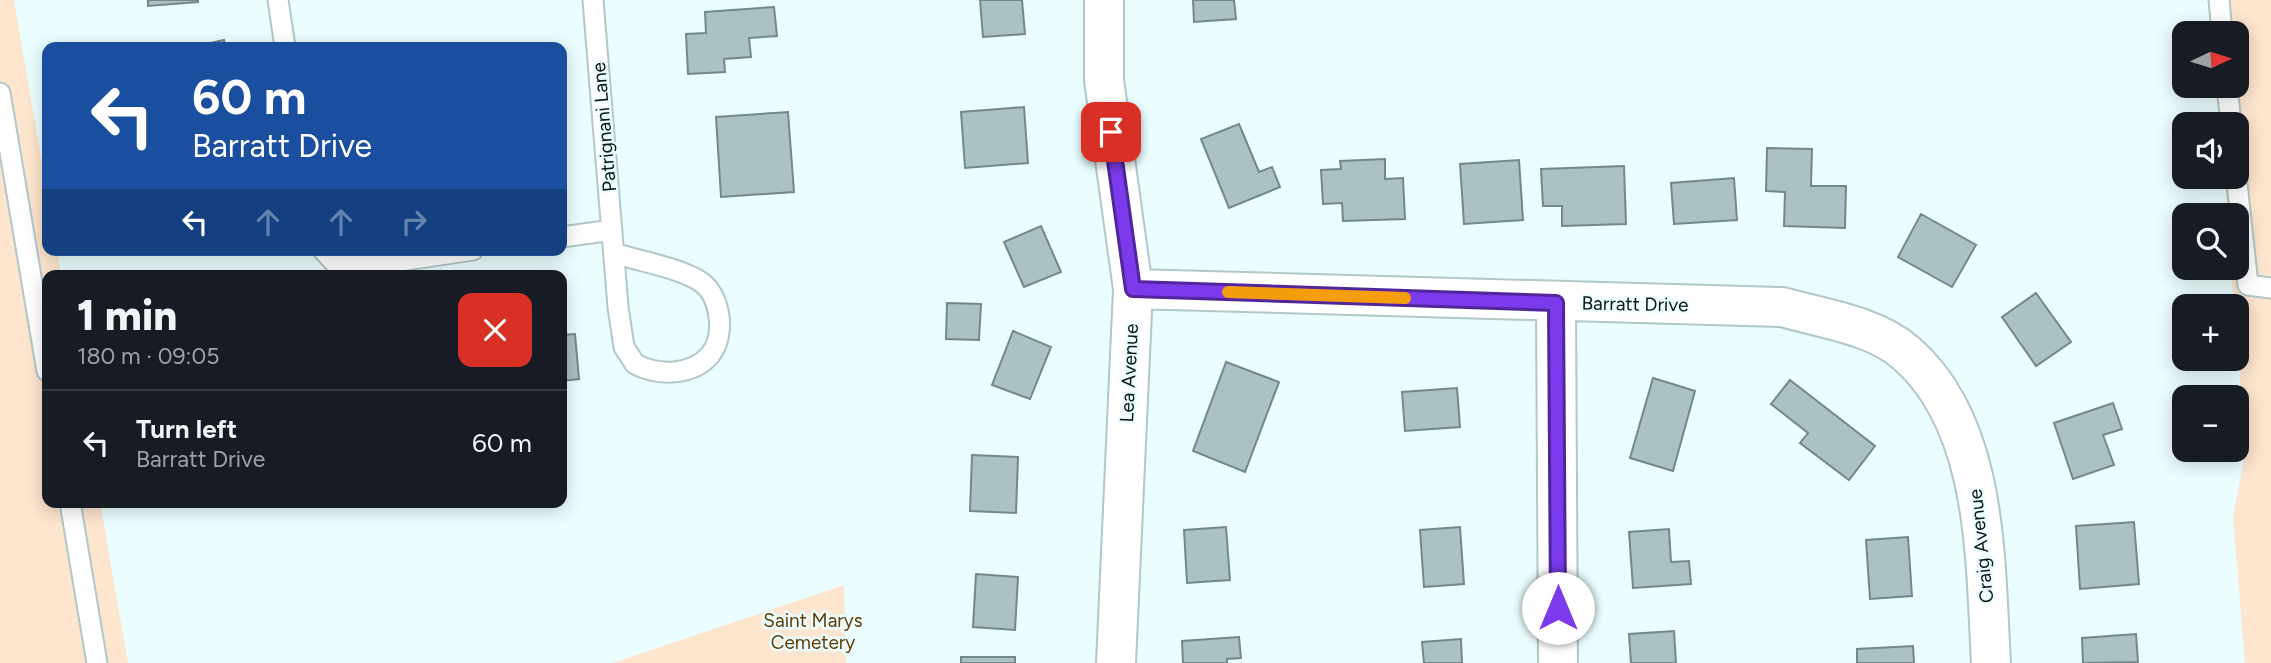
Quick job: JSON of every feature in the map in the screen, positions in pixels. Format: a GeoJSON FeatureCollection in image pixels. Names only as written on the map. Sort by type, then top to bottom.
{"type":"FeatureCollection","features":[{"type":"Feature","properties":{"kind":"street","name":"Lea Avenue"},"geometry":{"type":"LineString","coordinates":[[1104,0],[1104,80],[1133,289],[1116,663]]}},
{"type":"Feature","properties":{"kind":"street","name":"Barratt Drive"},"geometry":{"type":"LineString","coordinates":[[1133,289],[1556,303],[1782,307],[1876,334],[1905,352],[1942,392]]}},
{"type":"Feature","properties":{"kind":"street"},"geometry":{"type":"LineString","coordinates":[[1556,303],[1558,663]]}},
{"type":"Feature","properties":{"kind":"street","name":"Craig Avenue"},"geometry":{"type":"LineString","coordinates":[[1942,392],[1971,468],[1982,522],[1991,663]]}},
{"type":"Feature","properties":{"kind":"lane"},"geometry":{"type":"LineString","coordinates":[[278,0],[284,42]]}},
{"type":"Feature","properties":{"kind":"lane","name":"Patrignani Lane"},"geometry":{"type":"LineString","coordinates":[[593,0],[614,253],[624,347],[635,364],[664,372],[683,370],[710,354],[719,324],[718,306],[702,283],[614,253]]}},
{"type":"Feature","properties":{"kind":"lane"},"geometry":{"type":"LineString","coordinates":[[2219,0],[2221,21]]}},
{"type":"Feature","properties":{"kind":"lane"},"geometry":{"type":"LineString","coordinates":[[0,93],[42,341]]}},
{"type":"Feature","properties":{"kind":"lane"},"geometry":{"type":"LineString","coordinates":[[2238,189],[2248,285],[2271,288]]}},
{"type":"Feature","properties":{"kind":"lane"},"geometry":{"type":"LineString","coordinates":[[567,236],[612,230]]}},
{"type":"Feature","properties":{"kind":"lane"},"geometry":{"type":"LineString","coordinates":[[328,256],[333,261],[366,266],[433,256]]}},
{"type":"Feature","properties":{"kind":"lane"},"geometry":{"type":"LineString","coordinates":[[71,508],[97,663]]}},
{"type":"Feature","properties":{"kind":"green space"},"geometry":{"type":"Polygon","coordinates":[[[0,0],[14,0],[42,163],[42,256],[58,256],[60,270],[42,270],[42,508],[101,508],[128,663],[0,663],[0,0]]]}},
{"type":"Feature","properties":{"kind":"green space"},"geometry":{"type":"Polygon","coordinates":[[[2213,0],[2271,0],[2271,663],[2245,663],[2233,517],[2244,462],[2249,462],[2249,385],[2240,385],[2239,371],[2249,371],[2249,294],[2233,294],[2232,280],[2249,280],[2249,203],[2226,203],[2226,189],[2249,189],[2249,112],[2220,112],[2220,98],[2249,98],[2249,21],[2214,21],[2213,0]]]}},
{"type":"Feature","properties":{"kind":"green space","name":"Saint Marys Cemetery"},"geometry":{"type":"Polygon","coordinates":[[[844,585],[846,663],[613,663],[844,585]]]}},
{"type":"Feature","properties":{"kind":"building"},"geometry":{"type":"Polygon","coordinates":[[[148,0],[198,0],[198,2],[148,6],[148,0]]]}},
{"type":"Feature","properties":{"kind":"building"},"geometry":{"type":"Polygon","coordinates":[[[980,0],[1022,0],[1025,34],[983,37],[980,0]]]}},
{"type":"Feature","properties":{"kind":"building"},"geometry":{"type":"Polygon","coordinates":[[[1193,0],[1234,0],[1236,19],[1194,22],[1193,0]]]}},
{"type":"Feature","properties":{"kind":"building"},"geometry":{"type":"Polygon","coordinates":[[[774,7],[777,36],[749,38],[751,57],[724,59],[725,72],[688,74],[686,34],[706,33],[705,12],[774,7]]]}},
{"type":"Feature","properties":{"kind":"building"},"geometry":{"type":"Polygon","coordinates":[[[1024,107],[1028,163],[965,168],[961,112],[1024,107]]]}},
{"type":"Feature","properties":{"kind":"building"},"geometry":{"type":"Polygon","coordinates":[[[788,112],[794,192],[721,197],[716,117],[788,112]]]}},
{"type":"Feature","properties":{"kind":"building"},"geometry":{"type":"Polygon","coordinates":[[[1239,124],[1259,172],[1272,167],[1280,187],[1229,208],[1201,139],[1239,124]]]}},
{"type":"Feature","properties":{"kind":"building"},"geometry":{"type":"Polygon","coordinates":[[[1767,148],[1812,149],[1811,186],[1846,186],[1845,228],[1784,226],[1785,192],[1766,191],[1767,148]]]}},
{"type":"Feature","properties":{"kind":"building"},"geometry":{"type":"Polygon","coordinates":[[[1385,159],[1385,179],[1403,178],[1405,219],[1343,221],[1342,203],[1323,204],[1321,170],[1341,169],[1340,161],[1385,159]]]}},
{"type":"Feature","properties":{"kind":"building"},"geometry":{"type":"Polygon","coordinates":[[[1519,160],[1523,220],[1464,224],[1460,164],[1519,160]]]}},
{"type":"Feature","properties":{"kind":"building"},"geometry":{"type":"Polygon","coordinates":[[[1624,166],[1626,224],[1562,226],[1562,206],[1543,206],[1541,169],[1624,166]]]}},
{"type":"Feature","properties":{"kind":"building"},"geometry":{"type":"Polygon","coordinates":[[[1734,178],[1737,220],[1674,224],[1671,183],[1734,178]]]}},
{"type":"Feature","properties":{"kind":"building"},"geometry":{"type":"Polygon","coordinates":[[[1921,214],[1976,245],[1952,287],[1898,257],[1921,214]]]}},
{"type":"Feature","properties":{"kind":"building"},"geometry":{"type":"Polygon","coordinates":[[[1041,226],[1061,272],[1024,287],[1004,242],[1041,226]]]}},
{"type":"Feature","properties":{"kind":"building"},"geometry":{"type":"Polygon","coordinates":[[[2036,293],[2071,342],[2036,366],[2002,317],[2036,293]]]}},
{"type":"Feature","properties":{"kind":"building"},"geometry":{"type":"Polygon","coordinates":[[[947,303],[981,304],[979,340],[946,339],[947,303]]]}},
{"type":"Feature","properties":{"kind":"building"},"geometry":{"type":"Polygon","coordinates":[[[1013,331],[1051,347],[1030,399],[992,385],[1013,331]]]}},
{"type":"Feature","properties":{"kind":"building"},"geometry":{"type":"Polygon","coordinates":[[[575,334],[579,379],[567,380],[567,335],[575,334]]]}},
{"type":"Feature","properties":{"kind":"building"},"geometry":{"type":"Polygon","coordinates":[[[1226,362],[1279,382],[1245,472],[1193,451],[1226,362]]]}},
{"type":"Feature","properties":{"kind":"building"},"geometry":{"type":"Polygon","coordinates":[[[1653,378],[1695,391],[1673,471],[1630,458],[1653,378]]]}},
{"type":"Feature","properties":{"kind":"building"},"geometry":{"type":"Polygon","coordinates":[[[1790,380],[1875,446],[1849,480],[1800,443],[1808,433],[1771,404],[1790,380]]]}},
{"type":"Feature","properties":{"kind":"building"},"geometry":{"type":"Polygon","coordinates":[[[1457,388],[1460,427],[1405,431],[1402,392],[1457,388]]]}},
{"type":"Feature","properties":{"kind":"building"},"geometry":{"type":"Polygon","coordinates":[[[2113,403],[2122,429],[2103,435],[2114,465],[2073,479],[2054,423],[2113,403]]]}},
{"type":"Feature","properties":{"kind":"building"},"geometry":{"type":"Polygon","coordinates":[[[972,455],[1018,457],[1016,513],[970,511],[972,455]]]}},
{"type":"Feature","properties":{"kind":"building"},"geometry":{"type":"Polygon","coordinates":[[[2134,522],[2139,584],[2080,589],[2076,526],[2134,522]]]}},
{"type":"Feature","properties":{"kind":"building"},"geometry":{"type":"Polygon","coordinates":[[[1226,527],[1230,580],[1187,583],[1184,530],[1226,527]]]}},
{"type":"Feature","properties":{"kind":"building"},"geometry":{"type":"Polygon","coordinates":[[[1460,527],[1464,584],[1424,587],[1420,530],[1460,527]]]}},
{"type":"Feature","properties":{"kind":"building"},"geometry":{"type":"Polygon","coordinates":[[[1669,529],[1671,562],[1689,561],[1691,584],[1633,588],[1629,532],[1669,529]]]}},
{"type":"Feature","properties":{"kind":"building"},"geometry":{"type":"Polygon","coordinates":[[[1908,537],[1912,596],[1870,599],[1866,540],[1908,537]]]}},
{"type":"Feature","properties":{"kind":"building"},"geometry":{"type":"Polygon","coordinates":[[[976,574],[1018,577],[1015,630],[973,627],[976,574]]]}},
{"type":"Feature","properties":{"kind":"building"},"geometry":{"type":"Polygon","coordinates":[[[1674,631],[1676,663],[1631,663],[1629,634],[1674,631]]]}},
{"type":"Feature","properties":{"kind":"building"},"geometry":{"type":"Polygon","coordinates":[[[2136,634],[2138,662],[2083,663],[2082,638],[2136,634]]]}},
{"type":"Feature","properties":{"kind":"building"},"geometry":{"type":"Polygon","coordinates":[[[1239,637],[1241,658],[1227,659],[1227,663],[1183,663],[1182,641],[1239,637]]]}},
{"type":"Feature","properties":{"kind":"building"},"geometry":{"type":"Polygon","coordinates":[[[1461,639],[1462,663],[1424,663],[1422,642],[1461,639]]]}},
{"type":"Feature","properties":{"kind":"building"},"geometry":{"type":"Polygon","coordinates":[[[1913,646],[1914,663],[1857,663],[1857,649],[1913,646]]]}},
{"type":"Feature","properties":{"kind":"building"},"geometry":{"type":"Polygon","coordinates":[[[961,657],[1015,657],[1015,663],[961,663],[961,657]]]}},
{"type":"Feature","properties":{"kind":"slow traffic"},"geometry":{"type":"LineString","coordinates":[[1228,292],[1405,298]]}},
{"type":"Feature","properties":{"kind":"route"},"geometry":{"type":"LineString","coordinates":[[1111,132],[1133,289],[1556,303],[1558,608]]}}]}
